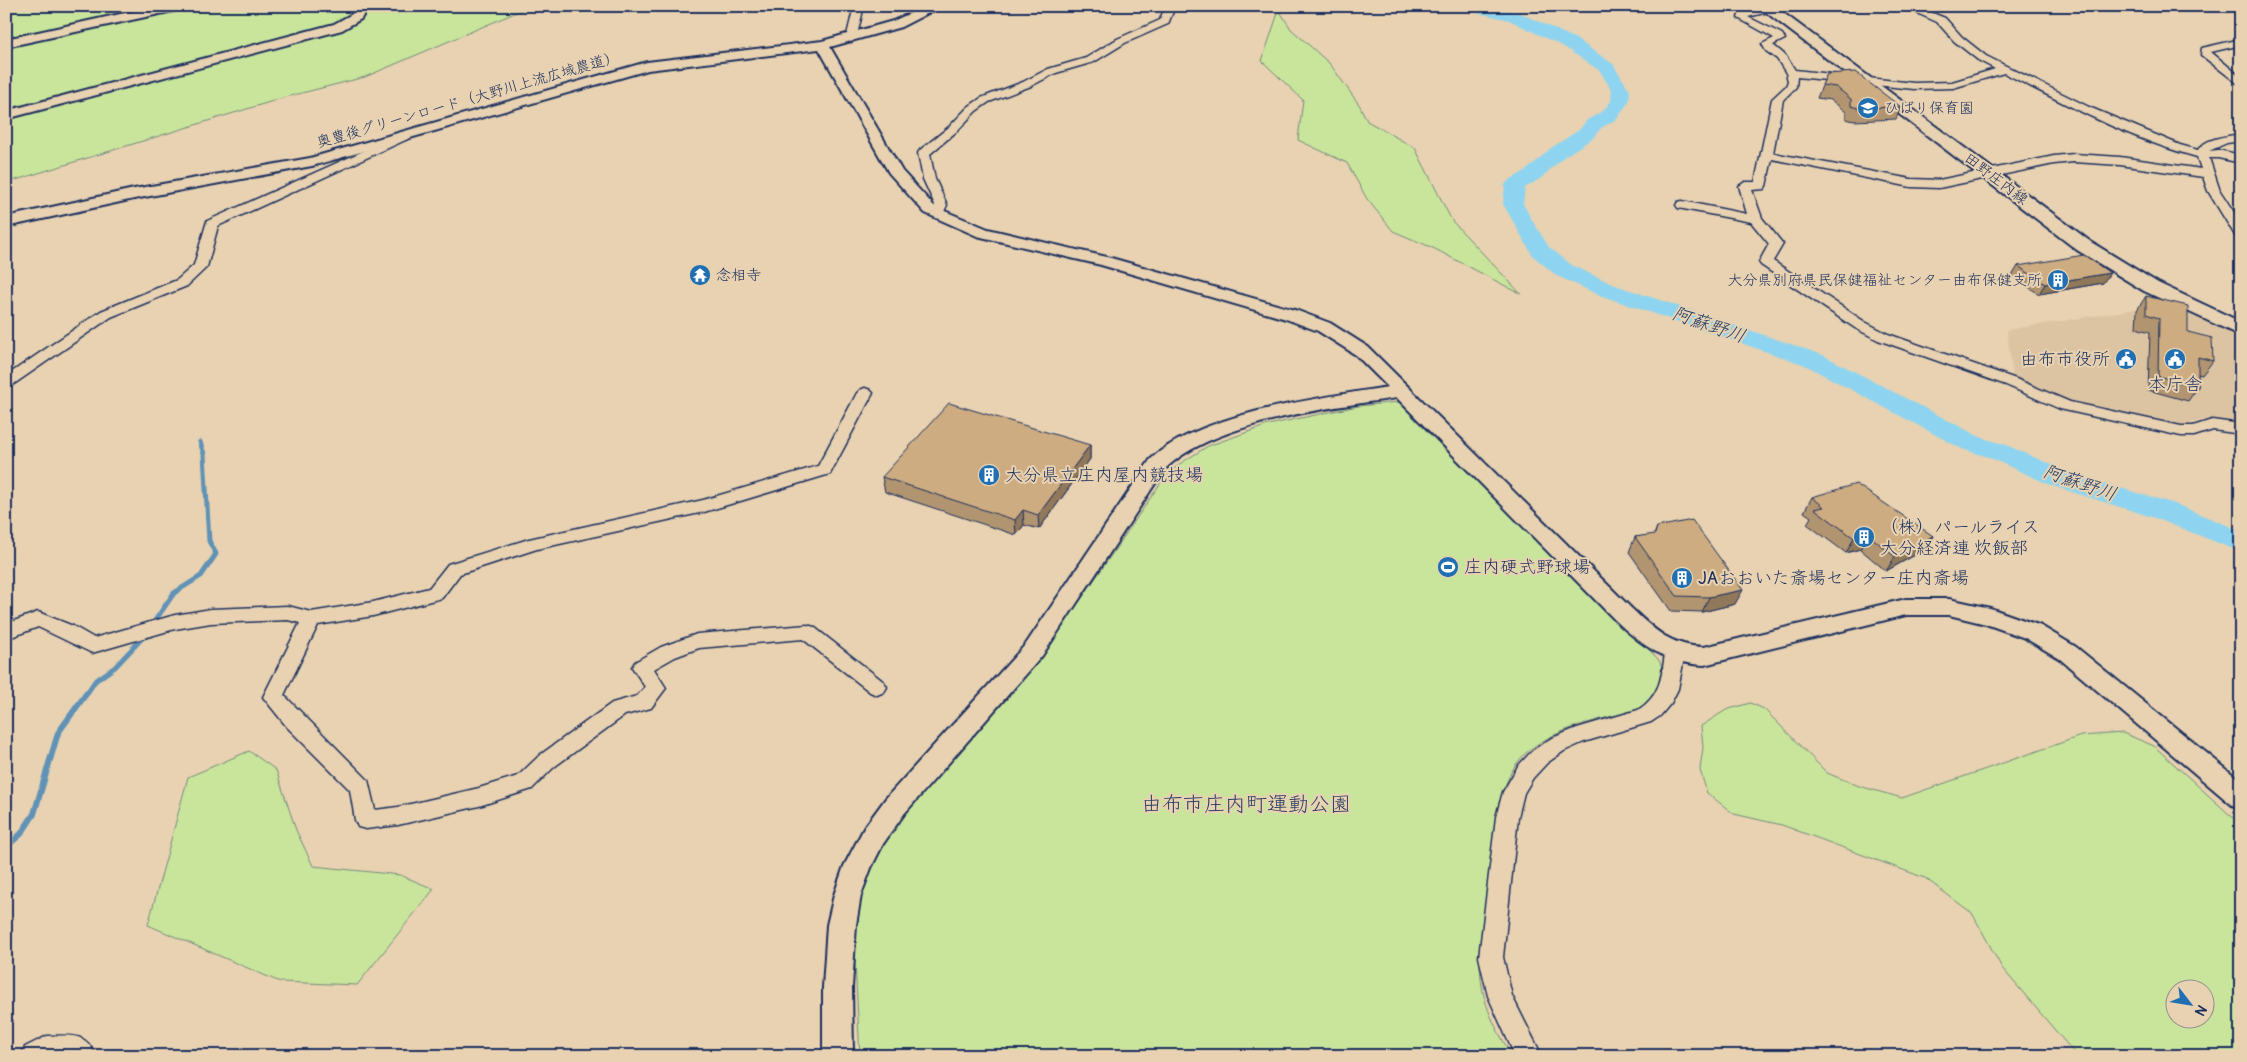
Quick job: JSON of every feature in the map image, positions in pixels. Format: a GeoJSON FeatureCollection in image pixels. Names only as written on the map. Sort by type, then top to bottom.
{"type":"FeatureCollection","features":[{"type":"Feature","properties":{"kind":"main road","name":"田野庄内線"},"geometry":{"type":"LineString","coordinates":[[1767,8],[2066,232],[2113,265],[2150,287],[2241,330]]}},
{"type":"Feature","properties":{"kind":"street"},"geometry":{"type":"LineString","coordinates":[[6,43],[129,15],[178,6]]}},
{"type":"Feature","properties":{"kind":"street"},"geometry":{"type":"LineString","coordinates":[[6,115],[287,42],[330,29],[357,16],[363,6]]}},
{"type":"Feature","properties":{"kind":"street"},"geometry":{"type":"LineString","coordinates":[[850,39],[859,6]]}},
{"type":"Feature","properties":{"kind":"street","name":"奥豊後グリーンロード（大野川上流広域農道）"},"geometry":{"type":"LineString","coordinates":[[6,222],[134,194],[312,162],[647,66],[726,55],[822,45],[850,39],[897,24],[936,6]]}},
{"type":"Feature","properties":{"kind":"street"},"geometry":{"type":"LineString","coordinates":[[937,213],[941,205],[929,179],[924,153],[953,129],[972,108],[985,100],[1027,84],[1052,71],[1090,60],[1122,41],[1164,22],[1169,8],[1167,6]]}},
{"type":"Feature","properties":{"kind":"street"},"geometry":{"type":"LineString","coordinates":[[1906,6],[1941,20],[1968,49],[1982,58],[2085,109],[2153,139],[2202,155],[2218,154],[2241,159]]}},
{"type":"Feature","properties":{"kind":"street"},"geometry":{"type":"LineString","coordinates":[[1767,8],[1744,14],[1743,18],[1778,36],[1780,40],[1767,44],[1770,49],[1781,57],[1793,80],[1791,87],[1778,99],[1760,186],[1745,186],[1754,219],[1776,244],[1766,262],[1860,325],[1883,336],[2082,410],[2181,431],[2194,431],[2212,425],[2241,429]]}},
{"type":"Feature","properties":{"kind":"street"},"geometry":{"type":"LineString","coordinates":[[2241,42],[2206,50],[2206,55],[2241,83]]}},
{"type":"Feature","properties":{"kind":"street"},"geometry":{"type":"LineString","coordinates":[[822,45],[896,173],[930,210],[983,233],[1105,261],[1292,315],[1324,327],[1362,351],[1652,641],[1675,653],[1704,656],[1906,607],[1949,607],[1990,616],[2033,632],[2068,653],[2241,797]]}},
{"type":"Feature","properties":{"kind":"street"},"geometry":{"type":"LineString","coordinates":[[1791,73],[1914,86],[1953,85],[2005,69]]}},
{"type":"Feature","properties":{"kind":"street"},"geometry":{"type":"LineString","coordinates":[[6,383],[106,314],[182,284],[200,267],[212,224],[406,136]]}},
{"type":"Feature","properties":{"kind":"street"},"geometry":{"type":"LineString","coordinates":[[2241,137],[2224,140],[2204,149],[2202,155],[2214,191],[2241,234]]}},
{"type":"Feature","properties":{"kind":"street"},"geometry":{"type":"LineString","coordinates":[[1767,155],[1912,183],[1939,184],[1990,175],[2054,160],[2074,158],[2120,161],[2207,174]]}},
{"type":"Feature","properties":{"kind":"street"},"geometry":{"type":"LineString","coordinates":[[1682,205],[1754,219]]}},
{"type":"Feature","properties":{"kind":"street"},"geometry":{"type":"LineString","coordinates":[[838,1056],[840,925],[849,887],[865,850],[882,822],[895,806],[1034,650],[1157,465],[1168,455],[1186,444],[1264,415],[1312,404],[1403,391]]}},
{"type":"Feature","properties":{"kind":"street"},"geometry":{"type":"LineString","coordinates":[[6,632],[38,619],[66,631],[92,646],[175,622],[211,616],[288,613],[312,619],[373,609],[435,593],[454,569],[535,543],[704,506],[824,470],[865,393]]}},
{"type":"Feature","properties":{"kind":"street"},"geometry":{"type":"LineString","coordinates":[[312,619],[280,680],[274,697],[294,721],[360,786],[366,820],[398,816],[525,784],[547,761],[619,709],[644,702],[656,688],[642,667],[668,652],[697,641],[807,632],[878,687]]}},
{"type":"Feature","properties":{"kind":"street"},"geometry":{"type":"LineString","coordinates":[[1529,1056],[1504,1007],[1493,974],[1491,957],[1507,816],[1512,794],[1520,776],[1556,744],[1644,716],[1653,711],[1667,695],[1675,653]]}},
{"type":"Feature","properties":{"kind":"street"},"geometry":{"type":"LineString","coordinates":[[34,1056],[47,1049],[78,1049],[82,1056]]}},
{"type":"Feature","properties":{"kind":"shaded area","name":"由布市役所"},"geometry":{"type":"Polygon","coordinates":[[[2166,304],[2241,338],[2241,424],[2202,420],[2173,429],[2057,401],[2013,380],[2007,330],[2166,304]]]}},
{"type":"Feature","properties":{"kind":"green space"},"geometry":{"type":"Polygon","coordinates":[[[6,6],[531,6],[365,77],[286,97],[6,183],[6,6]]]}},
{"type":"Feature","properties":{"kind":"green space"},"geometry":{"type":"Polygon","coordinates":[[[1279,10],[1291,29],[1330,64],[1360,106],[1367,121],[1415,148],[1452,221],[1521,294],[1433,248],[1393,231],[1367,199],[1347,163],[1298,140],[1303,100],[1262,61],[1279,10]]]}},
{"type":"Feature","properties":{"kind":"green space","name":"由布市庄内町運動公園"},"geometry":{"type":"Polygon","coordinates":[[[1399,402],[1410,406],[1658,659],[1662,666],[1663,674],[1660,687],[1646,705],[1639,709],[1572,728],[1540,742],[1517,763],[1501,798],[1480,960],[1482,987],[1488,1010],[1512,1056],[860,1056],[854,943],[855,907],[863,877],[894,820],[1043,655],[1162,481],[1178,465],[1208,446],[1268,425],[1358,406],[1399,402]]]}},
{"type":"Feature","properties":{"kind":"green space"},"geometry":{"type":"Polygon","coordinates":[[[1750,703],[1764,709],[1827,773],[1859,786],[1902,798],[2081,736],[2123,733],[2154,746],[2241,825],[2241,1056],[2077,1056],[2002,968],[1972,913],[1925,878],[1782,825],[1734,814],[1707,793],[1700,770],[1703,747],[1701,726],[1726,710],[1750,703]]]}},
{"type":"Feature","properties":{"kind":"green space"},"geometry":{"type":"Polygon","coordinates":[[[249,751],[276,770],[296,830],[313,866],[400,875],[434,889],[357,985],[280,982],[148,925],[188,777],[249,751]]]}},
{"type":"Feature","properties":{"kind":"building"},"geometry":{"type":"Polygon","coordinates":[[[1855,72],[1901,107],[1859,108],[1851,106],[1851,99],[1836,87],[1822,85],[1827,74],[1855,72]]]}},
{"type":"Feature","properties":{"kind":"building"},"geometry":{"type":"Polygon","coordinates":[[[2084,255],[2110,273],[2045,284],[2018,266],[2084,255]]]}},
{"type":"Feature","properties":{"kind":"building"},"geometry":{"type":"Polygon","coordinates":[[[2146,296],[2188,306],[2188,332],[2212,338],[2213,361],[2198,357],[2198,387],[2158,376],[2159,318],[2146,314],[2146,296]]]}},
{"type":"Feature","properties":{"kind":"building","name":"大分県立庄内屋内競技場"},"geometry":{"type":"Polygon","coordinates":[[[949,403],[1090,445],[1038,515],[1023,510],[1015,520],[882,477],[949,403]]]}},
{"type":"Feature","properties":{"kind":"building"},"geometry":{"type":"Polygon","coordinates":[[[1856,484],[1933,536],[1895,557],[1869,535],[1854,538],[1815,509],[1824,507],[1812,497],[1856,484]]]}},
{"type":"Feature","properties":{"kind":"building","name":"JAおおいた斎場センター庄内斎場"},"geometry":{"type":"Polygon","coordinates":[[[1692,520],[1743,590],[1709,597],[1677,596],[1635,537],[1655,534],[1657,527],[1692,520]]]}},
{"type":"Feature","properties":{"kind":"waterway","name":"阿蘇野川"},"geometry":{"type":"LineString","coordinates":[[1477,6],[1480,9],[1514,16],[1570,43],[1607,68],[1621,91],[1620,101],[1610,115],[1594,124],[1586,134],[1558,152],[1534,174],[1515,185],[1513,204],[1521,220],[1541,251],[1565,271],[1607,290],[1814,360],[1971,443],[1997,451],[2063,480],[2165,511],[2241,542]]}},
{"type":"Feature","properties":{"kind":"waterway"},"geometry":{"type":"LineString","coordinates":[[152,625],[174,593],[201,576],[216,554],[209,541],[204,454],[200,442]]}},
{"type":"Feature","properties":{"kind":"waterway"},"geometry":{"type":"LineString","coordinates":[[85,696],[95,681],[115,667],[146,634]]}},
{"type":"Feature","properties":{"kind":"waterway"},"geometry":{"type":"LineString","coordinates":[[6,847],[21,834],[34,814],[58,733],[86,694]]}},
{"type":"Feature","properties":{"kind":"place","name":"ひばり保育園"},"geometry":{"type":"Point","coordinates":[1868,108]}},
{"type":"Feature","properties":{"kind":"place","name":"念相寺"},"geometry":{"type":"Point","coordinates":[700,275]}},
{"type":"Feature","properties":{"kind":"place","name":"大分県別府県民保健福祉センター由布保健支所"},"geometry":{"type":"Point","coordinates":[2058,280]}},
{"type":"Feature","properties":{"kind":"place","name":"由布市役所"},"geometry":{"type":"Point","coordinates":[2126,359]}},
{"type":"Feature","properties":{"kind":"place","name":"本庁舎"},"geometry":{"type":"Point","coordinates":[2175,359]}},
{"type":"Feature","properties":{"kind":"place","name":"大分県立庄内屋内競技場"},"geometry":{"type":"Point","coordinates":[989,475]}},
{"type":"Feature","properties":{"kind":"place","name":"（株）パールライス 大分経済連 炊飯部"},"geometry":{"type":"Point","coordinates":[1864,537]}},
{"type":"Feature","properties":{"kind":"place","name":"庄内硬式野球場"},"geometry":{"type":"Point","coordinates":[1448,567]}},
{"type":"Feature","properties":{"kind":"place","name":"JAおおいた斎場センター庄内斎場"},"geometry":{"type":"Point","coordinates":[1682,578]}}]}
